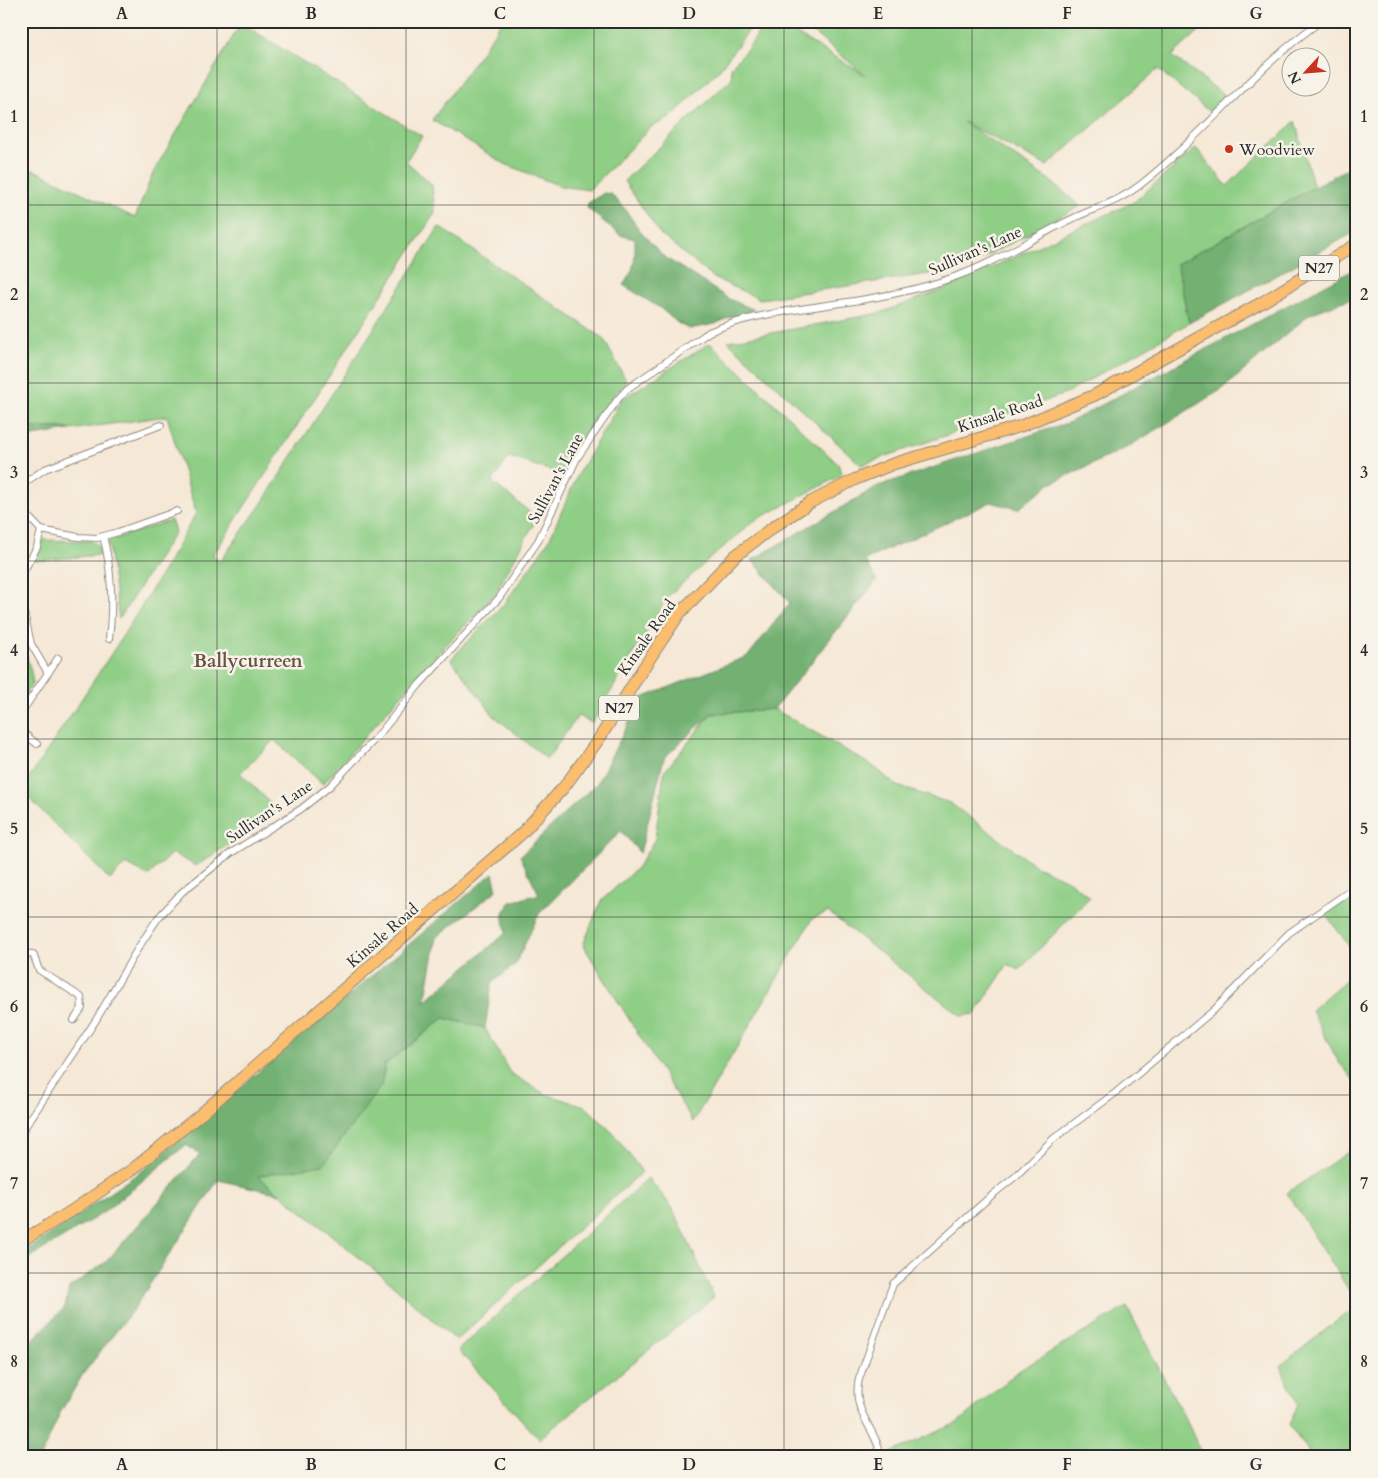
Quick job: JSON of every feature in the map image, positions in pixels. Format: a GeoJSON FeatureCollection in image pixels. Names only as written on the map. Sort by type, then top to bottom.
{"type":"FeatureCollection","features":[{"type":"Feature","properties":{"kind":"highway","name":"Kinsale Road"},"geometry":{"type":"LineString","coordinates":[[21,1241],[70,1212],[133,1169],[201,1114],[522,833],[564,787],[599,739],[680,613],[735,556],[772,528],[811,502],[856,479],[893,464],[1020,426],[1095,395],[1281,291],[1357,244]]}},
{"type":"Feature","properties":{"kind":"highway","name":"Kinsale Road"},"geometry":{"type":"LineString","coordinates":[[1281,291],[1357,253]]}},
{"type":"Feature","properties":{"kind":"street","name":"Sullivan's Lane"},"geometry":{"type":"LineString","coordinates":[[21,1133],[96,1020],[138,948],[158,918],[182,892],[231,853],[302,809],[330,786],[376,738],[419,685],[498,598],[538,541],[577,458],[618,398],[627,389],[709,332],[720,327],[802,308],[890,296],[943,281],[968,272],[1076,217],[1120,199],[1140,185],[1192,141],[1275,58],[1322,21]]}},
{"type":"Feature","properties":{"kind":"street"},"geometry":{"type":"LineString","coordinates":[[21,485],[45,469],[161,424]]}},
{"type":"Feature","properties":{"kind":"street"},"geometry":{"type":"LineString","coordinates":[[21,509],[41,530],[78,537],[98,538],[177,511]]}},
{"type":"Feature","properties":{"kind":"street"},"geometry":{"type":"LineString","coordinates":[[21,576],[37,547],[41,530]]}},
{"type":"Feature","properties":{"kind":"street"},"geometry":{"type":"LineString","coordinates":[[104,536],[108,554],[112,610],[109,639]]}},
{"type":"Feature","properties":{"kind":"street"},"geometry":{"type":"LineString","coordinates":[[21,599],[31,644],[48,673]]}},
{"type":"Feature","properties":{"kind":"street"},"geometry":{"type":"LineString","coordinates":[[21,713],[58,658]]}},
{"type":"Feature","properties":{"kind":"street"},"geometry":{"type":"LineString","coordinates":[[21,731],[36,744]]}},
{"type":"Feature","properties":{"kind":"street"},"geometry":{"type":"LineString","coordinates":[[874,1457],[879,1448],[859,1408],[856,1391],[893,1284],[1016,1176],[1053,1139],[1114,1094],[1214,1010],[1289,934],[1357,886]]}},
{"type":"Feature","properties":{"kind":"street"},"geometry":{"type":"LineString","coordinates":[[21,953],[33,954],[39,970],[81,997],[82,1008],[74,1020]]}},
{"type":"Feature","properties":{"kind":"green space"},"geometry":{"type":"Polygon","coordinates":[[[502,21],[756,21],[718,71],[670,118],[651,127],[589,190],[560,186],[505,164],[432,120],[502,21]]]}},
{"type":"Feature","properties":{"kind":"green space"},"geometry":{"type":"Polygon","coordinates":[[[766,21],[775,21],[865,75],[799,21],[1210,21],[1172,56],[1228,98],[1213,115],[1158,69],[1047,166],[963,122],[1048,179],[1080,206],[962,269],[760,299],[714,278],[661,235],[624,181],[732,78],[731,67],[749,47],[766,21]]]}},
{"type":"Feature","properties":{"kind":"green space"},"geometry":{"type":"Polygon","coordinates":[[[241,23],[422,136],[406,161],[432,185],[435,213],[213,555],[220,562],[262,503],[439,227],[603,338],[627,382],[599,414],[561,474],[509,457],[492,482],[537,518],[495,594],[434,658],[323,784],[274,740],[240,773],[279,811],[196,866],[172,853],[148,876],[126,864],[110,880],[21,790],[134,619],[196,513],[167,416],[70,430],[62,428],[21,428],[21,175],[34,170],[135,218],[154,171],[241,23]]]}},
{"type":"Feature","properties":{"kind":"green space"},"geometry":{"type":"Polygon","coordinates":[[[1295,121],[1314,187],[1177,264],[1189,323],[1065,394],[861,465],[728,341],[880,313],[947,288],[1134,202],[1196,148],[1227,186],[1295,121]]]}},
{"type":"Feature","properties":{"kind":"green space"},"geometry":{"type":"Polygon","coordinates":[[[1357,163],[1357,231],[1189,323],[1177,264],[1357,163]]]}},
{"type":"Feature","properties":{"kind":"green space"},"geometry":{"type":"Polygon","coordinates":[[[604,193],[611,194],[625,209],[640,231],[663,256],[729,299],[755,310],[715,324],[689,329],[623,285],[634,263],[635,239],[620,235],[587,208],[588,203],[604,193]]]}},
{"type":"Feature","properties":{"kind":"green space"},"geometry":{"type":"Polygon","coordinates":[[[1357,268],[1357,296],[1310,314],[1224,388],[1128,447],[1050,484],[1018,509],[991,502],[865,560],[877,580],[774,709],[711,714],[664,758],[640,853],[621,831],[539,914],[515,965],[492,983],[485,1028],[444,1018],[385,1064],[381,1086],[323,1165],[258,1176],[280,1194],[218,1180],[135,1307],[83,1374],[60,1413],[41,1457],[21,1457],[21,1351],[65,1307],[69,1288],[106,1262],[200,1154],[186,1145],[103,1213],[21,1263],[21,1254],[143,1170],[493,873],[497,890],[437,937],[425,1001],[506,933],[503,912],[511,902],[539,894],[520,856],[597,783],[642,698],[748,656],[790,603],[752,560],[878,486],[1070,422],[1357,268]]]}},
{"type":"Feature","properties":{"kind":"green space"},"geometry":{"type":"Polygon","coordinates":[[[710,343],[838,464],[842,475],[752,522],[668,596],[592,723],[578,716],[547,759],[494,716],[451,659],[504,604],[548,542],[579,472],[622,399],[710,343]]]}},
{"type":"Feature","properties":{"kind":"green space"},"geometry":{"type":"Polygon","coordinates":[[[21,428],[60,428],[70,430],[21,438],[21,428]]]}},
{"type":"Feature","properties":{"kind":"green space"},"geometry":{"type":"Polygon","coordinates":[[[171,520],[175,532],[119,619],[108,541],[171,520]]]}},
{"type":"Feature","properties":{"kind":"green space"},"geometry":{"type":"Polygon","coordinates":[[[43,540],[91,541],[98,545],[100,555],[36,561],[43,540]]]}},
{"type":"Feature","properties":{"kind":"green space"},"geometry":{"type":"Polygon","coordinates":[[[21,635],[33,683],[21,699],[21,635]]]}},
{"type":"Feature","properties":{"kind":"green space"},"geometry":{"type":"Polygon","coordinates":[[[774,709],[873,766],[897,786],[950,803],[1036,866],[1068,880],[1090,897],[1019,970],[1008,964],[975,1014],[961,1016],[828,912],[812,919],[693,1122],[583,945],[601,901],[638,867],[655,839],[664,772],[711,714],[774,709]]]}},
{"type":"Feature","properties":{"kind":"green space"},"geometry":{"type":"Polygon","coordinates":[[[1357,892],[1357,957],[1325,913],[1357,892]]]}},
{"type":"Feature","properties":{"kind":"green space"},"geometry":{"type":"Polygon","coordinates":[[[1357,970],[1357,1084],[1338,1061],[1311,1010],[1357,970]]]}},
{"type":"Feature","properties":{"kind":"green space"},"geometry":{"type":"Polygon","coordinates":[[[444,1018],[485,1028],[510,1073],[545,1094],[585,1106],[613,1133],[642,1172],[456,1340],[387,1280],[258,1176],[381,1086],[385,1065],[444,1018]]]}},
{"type":"Feature","properties":{"kind":"green space"},"geometry":{"type":"Polygon","coordinates":[[[1357,1146],[1357,1303],[1287,1193],[1357,1146]]]}},
{"type":"Feature","properties":{"kind":"green space"},"geometry":{"type":"Polygon","coordinates":[[[648,1178],[672,1207],[714,1297],[539,1439],[458,1350],[648,1178]]]}},
{"type":"Feature","properties":{"kind":"green space"},"geometry":{"type":"Polygon","coordinates":[[[1127,1307],[1190,1428],[1203,1457],[887,1457],[886,1455],[957,1423],[1020,1370],[1127,1307]]]}},
{"type":"Feature","properties":{"kind":"green space"},"geometry":{"type":"Polygon","coordinates":[[[1357,1308],[1357,1457],[1312,1457],[1289,1425],[1298,1404],[1280,1366],[1343,1316],[1357,1308]]]}},
{"type":"Feature","properties":{"kind":"place","name":"Woodview"},"geometry":{"type":"Point","coordinates":[1229,149]}},
{"type":"Feature","properties":{"kind":"district","name":"Ballycurreen"},"geometry":{"type":"Point","coordinates":[248,660]}}]}
